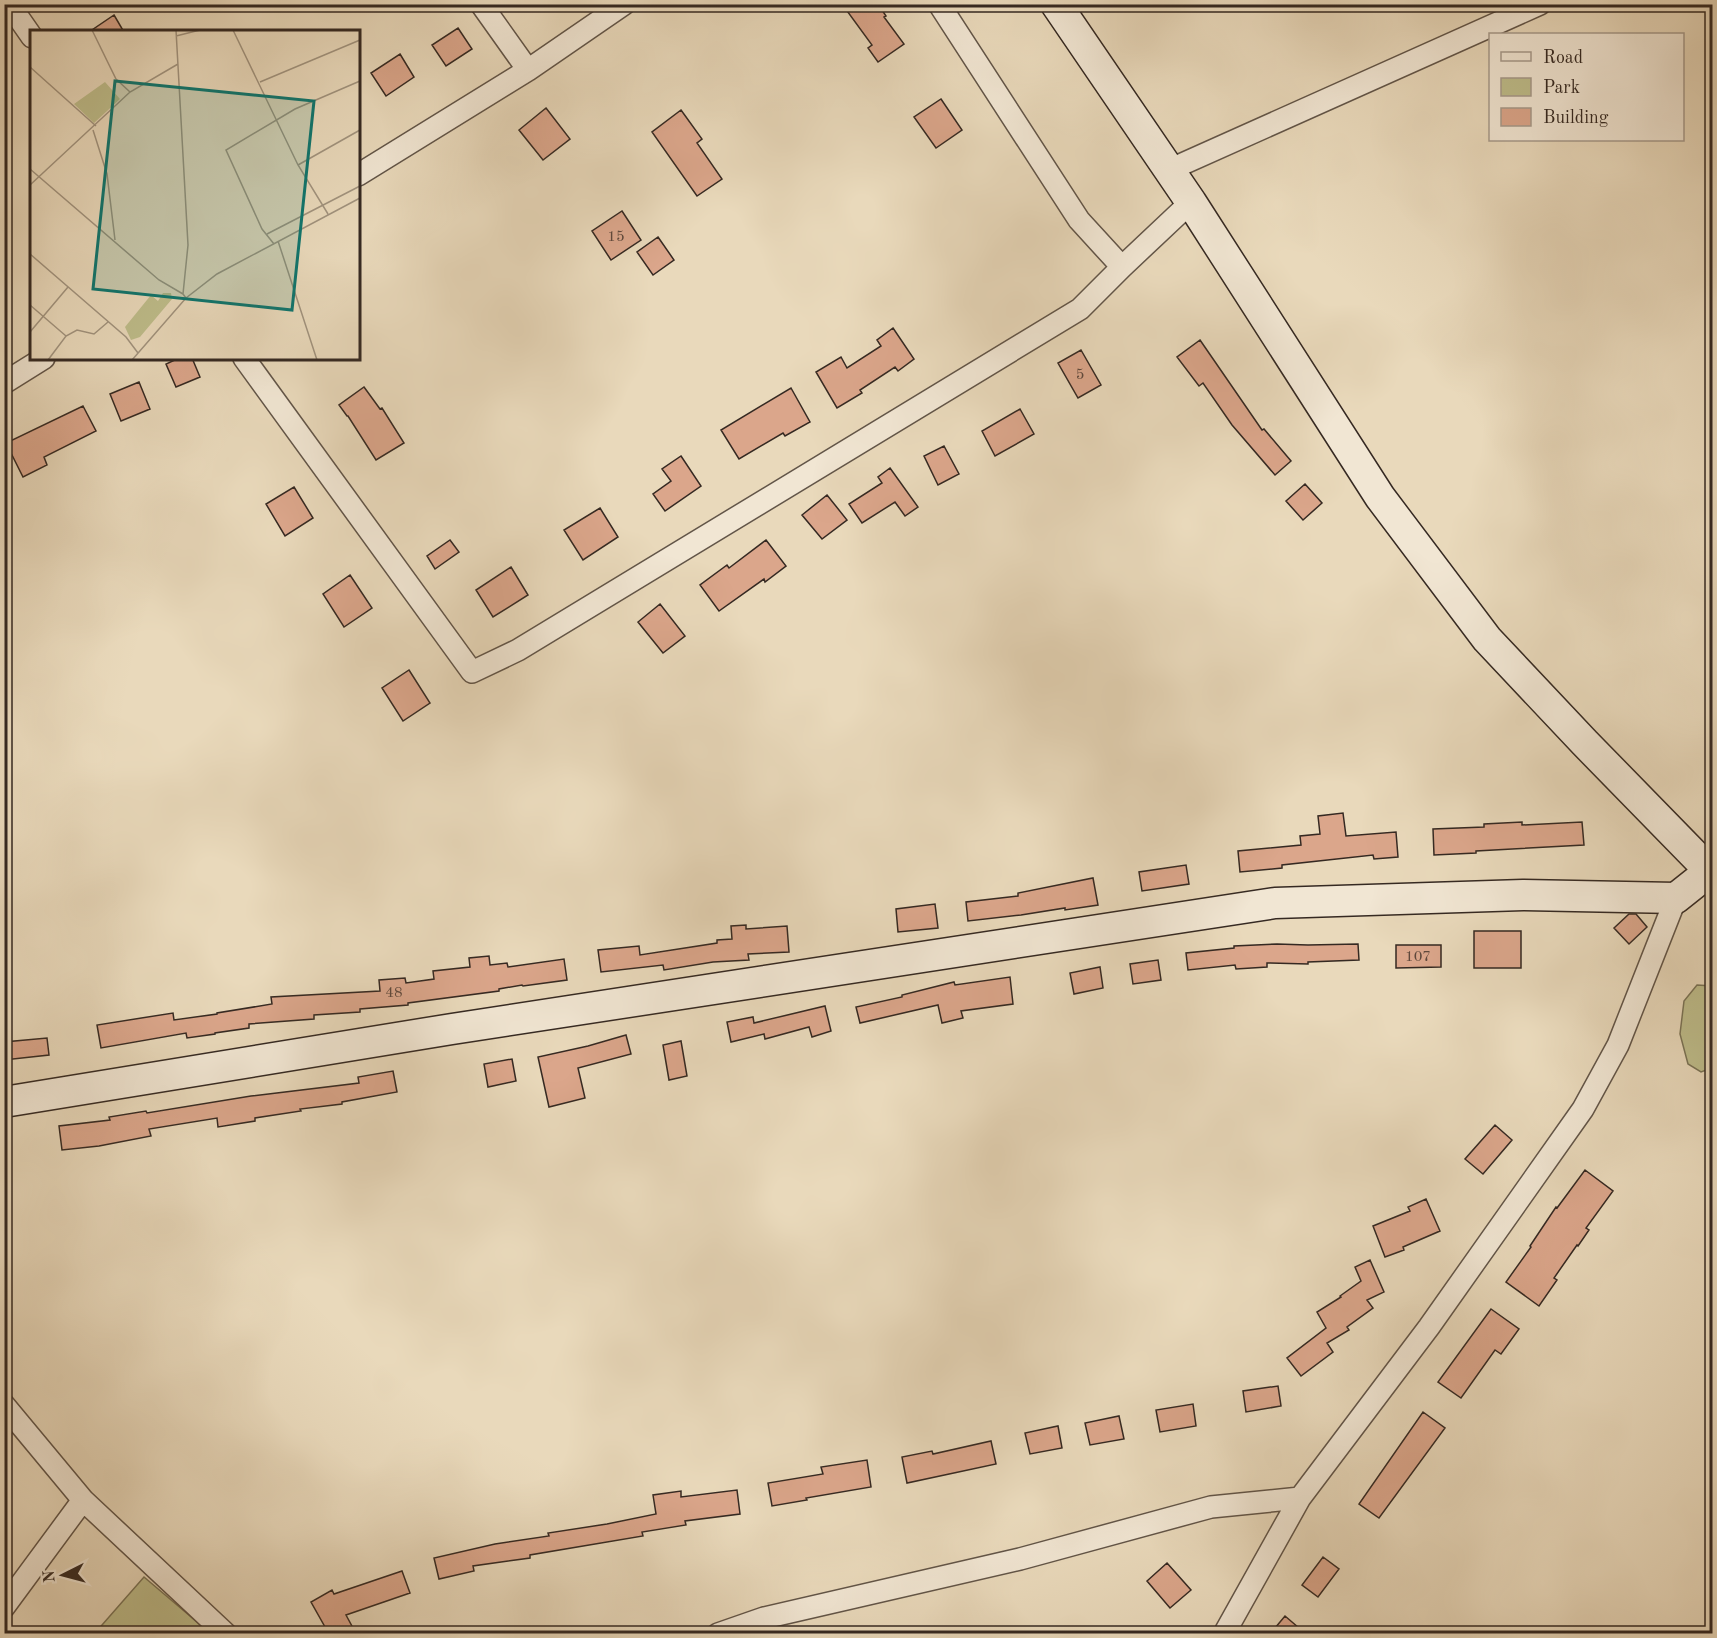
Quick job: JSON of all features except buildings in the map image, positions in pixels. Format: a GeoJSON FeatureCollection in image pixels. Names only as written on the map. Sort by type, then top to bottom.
{"type":"FeatureCollection","features":[{"type":"Feature","properties":{"kind":"street"},"geometry":{"type":"LineString","coordinates":[[9,4],[30,34]]}},
{"type":"Feature","properties":{"kind":"street"},"geometry":{"type":"LineString","coordinates":[[482,4],[528,70]]}},
{"type":"Feature","properties":{"kind":"street"},"geometry":{"type":"LineString","coordinates":[[360,174],[528,70],[624,4]]}},
{"type":"Feature","properties":{"kind":"street"},"geometry":{"type":"LineString","coordinates":[[939,4],[1079,220],[1122,267]]}},
{"type":"Feature","properties":{"kind":"street"},"geometry":{"type":"LineString","coordinates":[[1056,4],[1191,202],[1380,497],[1487,639],[1711,872],[1676,898],[1618,1045],[1583,1108],[1428,1327],[1300,1498],[1224,1634]]}},
{"type":"Feature","properties":{"kind":"street"},"geometry":{"type":"LineString","coordinates":[[1169,170],[1540,4]]}},
{"type":"Feature","properties":{"kind":"street"},"geometry":{"type":"LineString","coordinates":[[245,360],[471,672],[518,650],[1080,309],[1191,202]]}},
{"type":"Feature","properties":{"kind":"street"},"geometry":{"type":"LineString","coordinates":[[4,383],[41,360]]}},
{"type":"Feature","properties":{"kind":"street"},"geometry":{"type":"LineString","coordinates":[[4,1102],[452,1029],[1275,903],[1523,895],[1676,898]]}},
{"type":"Feature","properties":{"kind":"street"},"geometry":{"type":"LineString","coordinates":[[4,1405],[82,1500],[226,1634]]}},
{"type":"Feature","properties":{"kind":"street"},"geometry":{"type":"LineString","coordinates":[[718,1634],[764,1617],[1020,1559],[1211,1507],[1300,1498]]}},
{"type":"Feature","properties":{"kind":"street"},"geometry":{"type":"LineString","coordinates":[[4,1607],[82,1500]]}},
{"type":"Feature","properties":{"kind":"green space"},"geometry":{"type":"Polygon","coordinates":[[[1697,985],[1712,986],[1712,1068],[1701,1072],[1688,1064],[1680,1034],[1684,1001],[1697,985]]]}},
{"type":"Feature","properties":{"kind":"green space"},"geometry":{"type":"Polygon","coordinates":[[[144,1577],[210,1633],[95,1633],[144,1577]]]}}]}
